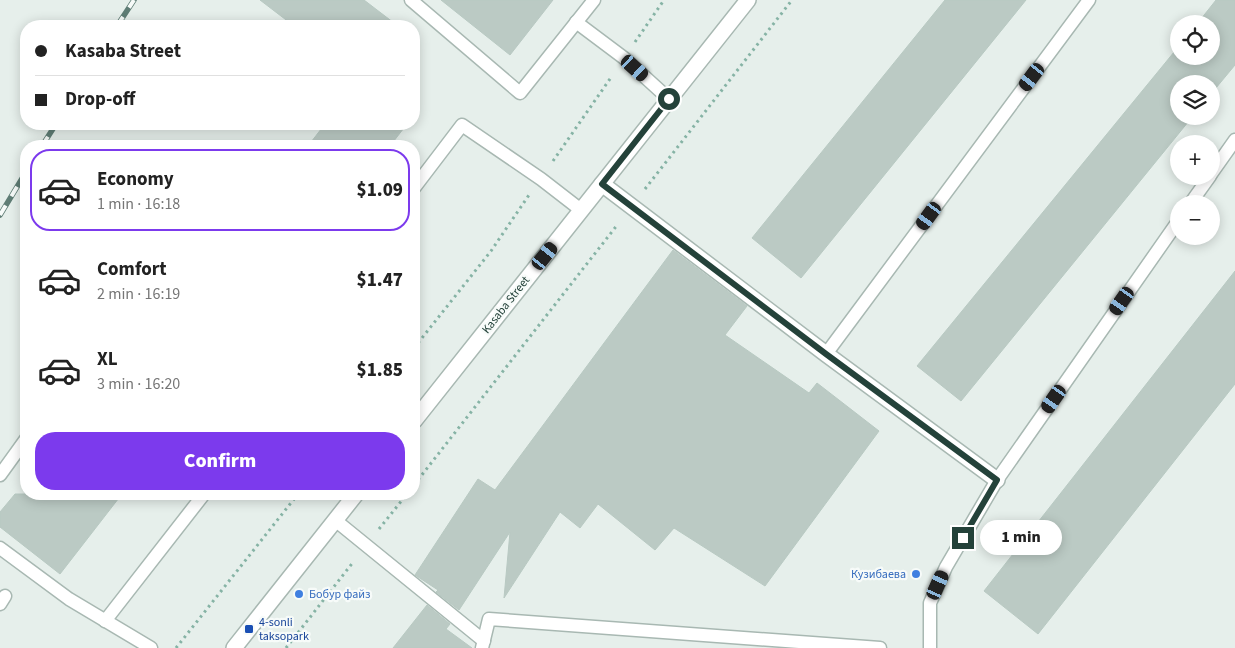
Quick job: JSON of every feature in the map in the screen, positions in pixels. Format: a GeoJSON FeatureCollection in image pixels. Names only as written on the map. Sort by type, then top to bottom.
{"type":"FeatureCollection","features":[{"type":"Feature","properties":{"kind":"street","name":"Kasaba Street"},"geometry":{"type":"LineString","coordinates":[[420,413],[748,0]]}},
{"type":"Feature","properties":{"kind":"street"},"geometry":{"type":"LineString","coordinates":[[602,184],[826,354],[997,480]]}},
{"type":"Feature","properties":{"kind":"street"},"geometry":{"type":"LineString","coordinates":[[234,648],[351,500]]}},
{"type":"Feature","properties":{"kind":"lane"},"geometry":{"type":"LineString","coordinates":[[411,0],[520,93],[594,0]]}},
{"type":"Feature","properties":{"kind":"lane"},"geometry":{"type":"LineString","coordinates":[[826,354],[1089,0]]}},
{"type":"Feature","properties":{"kind":"lane"},"geometry":{"type":"LineString","coordinates":[[576,22],[624,58],[669,99]]}},
{"type":"Feature","properties":{"kind":"lane"},"geometry":{"type":"LineString","coordinates":[[420,180],[462,124],[541,179],[581,210]]}},
{"type":"Feature","properties":{"kind":"lane"},"geometry":{"type":"LineString","coordinates":[[1220,161],[1235,140]]}},
{"type":"Feature","properties":{"kind":"lane"},"geometry":{"type":"LineString","coordinates":[[930,648],[930,603],[946,567],[997,480],[1170,233]]}},
{"type":"Feature","properties":{"kind":"lane"},"geometry":{"type":"LineString","coordinates":[[0,474],[20,447]]}},
{"type":"Feature","properties":{"kind":"lane"},"geometry":{"type":"LineString","coordinates":[[105,621],[199,500]]}},
{"type":"Feature","properties":{"kind":"lane"},"geometry":{"type":"LineString","coordinates":[[335,520],[483,645],[489,619],[880,648]]}},
{"type":"Feature","properties":{"kind":"lane"},"geometry":{"type":"LineString","coordinates":[[0,548],[69,599],[151,648]]}},
{"type":"Feature","properties":{"kind":"path"},"geometry":{"type":"LineString","coordinates":[[420,477],[792,0]]}},
{"type":"Feature","properties":{"kind":"path"},"geometry":{"type":"LineString","coordinates":[[176,648],[293,500]]}},
{"type":"Feature","properties":{"kind":"path"},"geometry":{"type":"LineString","coordinates":[[286,648],[402,500]]}},
{"type":"Feature","properties":{"kind":"building"},"geometry":{"type":"Polygon","coordinates":[[[260,0],[364,0],[390,20],[286,20],[260,0]]]}},
{"type":"Feature","properties":{"kind":"building"},"geometry":{"type":"Polygon","coordinates":[[[441,0],[553,0],[510,55],[441,0]]]}},
{"type":"Feature","properties":{"kind":"building"},"geometry":{"type":"Polygon","coordinates":[[[945,0],[1026,0],[801,278],[752,238],[945,0]]]}},
{"type":"Feature","properties":{"kind":"building"},"geometry":{"type":"Polygon","coordinates":[[[1216,0],[1235,0],[1235,65],[1220,83],[1220,75],[1170,75],[1170,125],[1186,125],[1178,135],[1170,135],[1170,144],[961,401],[917,366],[1170,57],[1170,65],[1220,65],[1220,15],[1204,15],[1216,0]]]}},
{"type":"Feature","properties":{"kind":"building"},"geometry":{"type":"Polygon","coordinates":[[[320,130],[402,130],[395,140],[313,140],[320,130]]]}},
{"type":"Feature","properties":{"kind":"building"},"geometry":{"type":"Polygon","coordinates":[[[673,250],[747,306],[725,335],[809,393],[817,383],[879,431],[765,586],[674,528],[655,550],[598,504],[580,528],[560,512],[504,598],[510,532],[459,610],[436,592],[438,590],[415,575],[478,479],[495,490],[673,250]]]}},
{"type":"Feature","properties":{"kind":"building"},"geometry":{"type":"Polygon","coordinates":[[[1235,271],[1235,384],[1038,634],[984,591],[1235,271]]]}},
{"type":"Feature","properties":{"kind":"building"},"geometry":{"type":"Polygon","coordinates":[[[15,494],[20,494],[20,500],[117,500],[60,574],[0,527],[0,512],[15,494]]]}},
{"type":"Feature","properties":{"kind":"building"},"geometry":{"type":"Polygon","coordinates":[[[427,605],[450,624],[446,629],[472,648],[393,648],[427,605]]]}},
{"type":"Feature","properties":{"kind":"railway"},"geometry":{"type":"LineString","coordinates":[[121,20],[134,0]]}},
{"type":"Feature","properties":{"kind":"railway"},"geometry":{"type":"LineString","coordinates":[[46,140],[52,130]]}},
{"type":"Feature","properties":{"kind":"railway"},"geometry":{"type":"LineString","coordinates":[[0,215],[20,182]]}},
{"type":"Feature","properties":{"kind":"place","name":"Кузибаева"},"geometry":{"type":"Point","coordinates":[916,574]}},
{"type":"Feature","properties":{"kind":"place","name":"Бобур файз"},"geometry":{"type":"Point","coordinates":[299,594]}},
{"type":"Feature","properties":{"kind":"place","name":"4-sonli taksopark"},"geometry":{"type":"Point","coordinates":[249,629]}},
{"type":"Feature","properties":{"kind":"route"},"geometry":{"type":"LineString","coordinates":[[669,99],[602,184],[826,354],[997,480],[963,538]]}}]}
